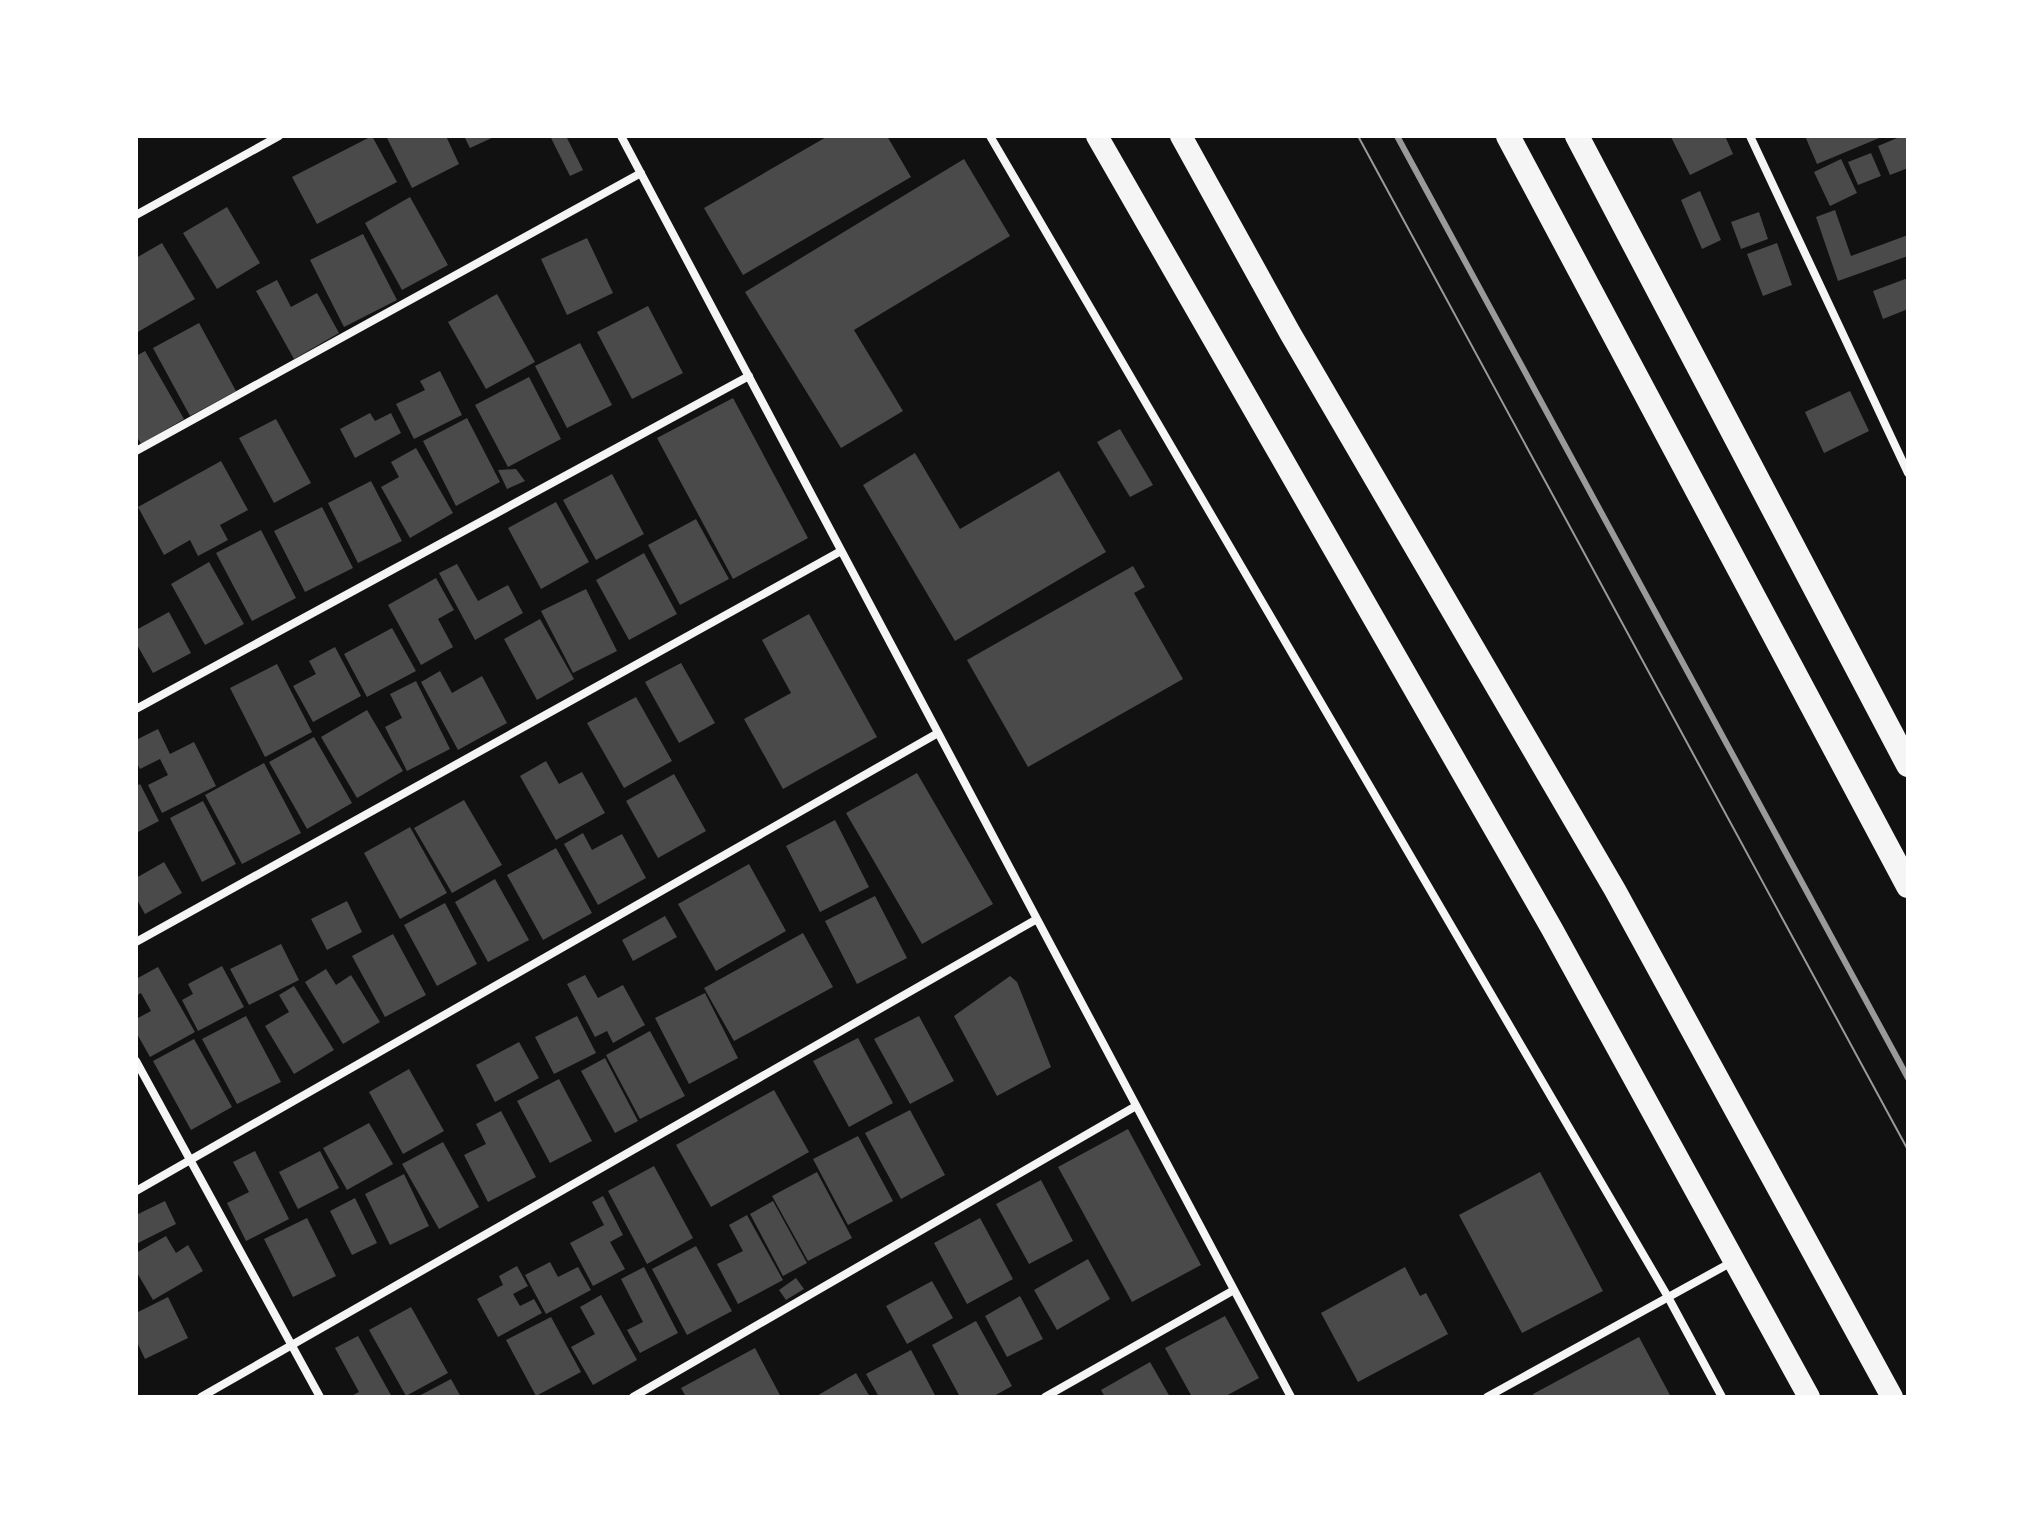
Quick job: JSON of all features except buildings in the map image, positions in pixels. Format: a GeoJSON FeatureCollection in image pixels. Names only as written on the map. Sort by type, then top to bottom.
{"type":"FeatureCollection","features":[{"type":"Feature","properties":{"kind":"highway"},"geometry":{"type":"LineString","coordinates":[[1097,136],[1552,929],[1809,1397]]}},
{"type":"Feature","properties":{"kind":"highway"},"geometry":{"type":"LineString","coordinates":[[1181,136],[1290,333],[1615,890],[1892,1397]]}},
{"type":"Feature","properties":{"kind":"highway"},"geometry":{"type":"LineString","coordinates":[[1508,136],[1908,886]]}},
{"type":"Feature","properties":{"kind":"highway"},"geometry":{"type":"LineString","coordinates":[[1577,136],[1908,765]]}},
{"type":"Feature","properties":{"kind":"street"},"geometry":{"type":"LineString","coordinates":[[136,215],[279,136]]}},
{"type":"Feature","properties":{"kind":"street"},"geometry":{"type":"LineString","coordinates":[[621,136],[1291,1397]]}},
{"type":"Feature","properties":{"kind":"street"},"geometry":{"type":"LineString","coordinates":[[990,136],[1668,1297],[1722,1397]]}},
{"type":"Feature","properties":{"kind":"street"},"geometry":{"type":"LineString","coordinates":[[1754,137],[1908,473]]}},
{"type":"Feature","properties":{"kind":"street"},"geometry":{"type":"LineString","coordinates":[[136,451],[641,173]]}},
{"type":"Feature","properties":{"kind":"street"},"geometry":{"type":"LineString","coordinates":[[136,709],[749,376]]}},
{"type":"Feature","properties":{"kind":"street"},"geometry":{"type":"LineString","coordinates":[[136,942],[841,551]]}},
{"type":"Feature","properties":{"kind":"street"},"geometry":{"type":"LineString","coordinates":[[136,1191],[938,733]]}},
{"type":"Feature","properties":{"kind":"street"},"geometry":{"type":"LineString","coordinates":[[201,1397],[1037,919]]}},
{"type":"Feature","properties":{"kind":"street"},"geometry":{"type":"LineString","coordinates":[[136,1061],[320,1397]]}},
{"type":"Feature","properties":{"kind":"street"},"geometry":{"type":"LineString","coordinates":[[633,1397],[1136,1106]]}},
{"type":"Feature","properties":{"kind":"street"},"geometry":{"type":"LineString","coordinates":[[1487,1397],[1735,1260]]}},
{"type":"Feature","properties":{"kind":"street"},"geometry":{"type":"LineString","coordinates":[[1045,1397],[1234,1290]]}},
{"type":"Feature","properties":{"kind":"tram line"},"geometry":{"type":"LineString","coordinates":[[1358,136],[1908,1150]]}},
{"type":"Feature","properties":{"kind":"railway"},"geometry":{"type":"LineString","coordinates":[[1397,136],[1908,1078]]}}]}
